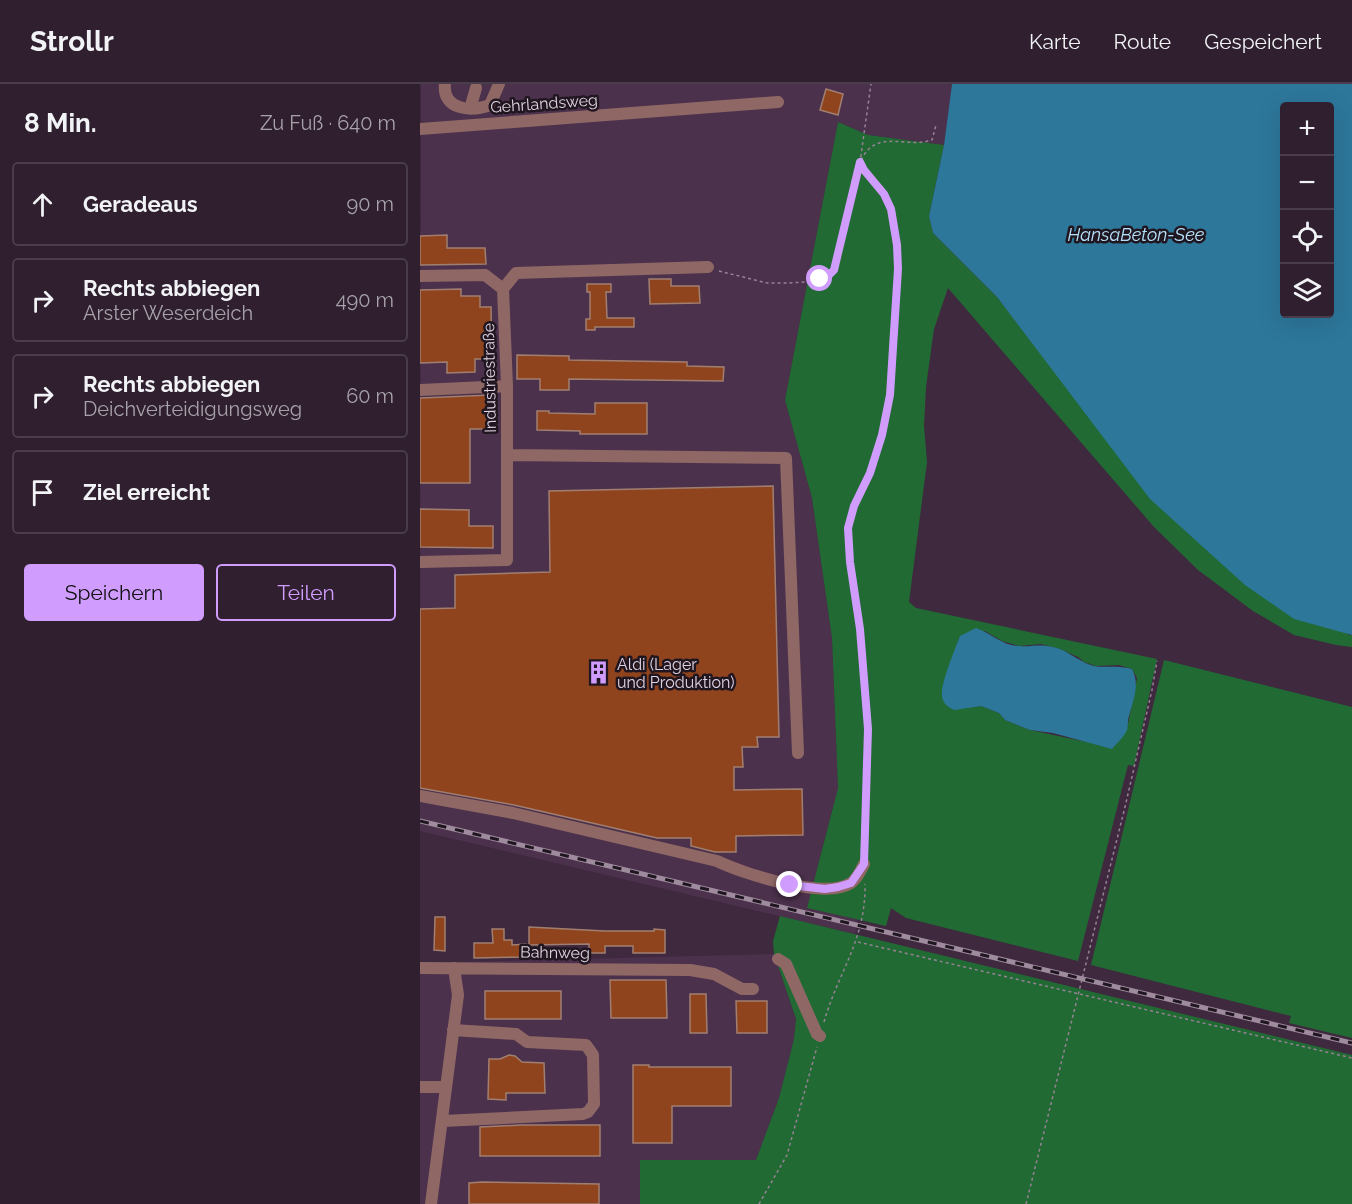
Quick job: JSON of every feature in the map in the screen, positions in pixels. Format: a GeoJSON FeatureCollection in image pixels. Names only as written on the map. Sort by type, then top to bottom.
{"type":"FeatureCollection","features":[{"type":"Feature","properties":{"kind":"street"},"geometry":{"type":"LineString","coordinates":[[445,84],[445,96],[459,108],[490,105],[499,84]]}},
{"type":"Feature","properties":{"kind":"street"},"geometry":{"type":"LineString","coordinates":[[473,108],[472,102],[476,88]]}},
{"type":"Feature","properties":{"kind":"street","name":"Gehrlandsweg"},"geometry":{"type":"LineString","coordinates":[[420,129],[778,102]]}},
{"type":"Feature","properties":{"kind":"street"},"geometry":{"type":"LineString","coordinates":[[420,276],[485,274],[503,289],[516,273],[708,267]]}},
{"type":"Feature","properties":{"kind":"street","name":"Industriestraße"},"geometry":{"type":"LineString","coordinates":[[420,562],[507,560],[507,386],[503,289]]}},
{"type":"Feature","properties":{"kind":"street"},"geometry":{"type":"LineString","coordinates":[[420,390],[507,386]]}},
{"type":"Feature","properties":{"kind":"street"},"geometry":{"type":"LineString","coordinates":[[507,455],[786,458],[798,753]]}},
{"type":"Feature","properties":{"kind":"street"},"geometry":{"type":"LineString","coordinates":[[420,796],[513,813],[706,858],[736,870],[790,885],[825,889],[851,883],[864,864]]}},
{"type":"Feature","properties":{"kind":"street"},"geometry":{"type":"LineString","coordinates":[[778,958],[786,964],[817,1034],[820,1036]]}},
{"type":"Feature","properties":{"kind":"street","name":"Bahnweg"},"geometry":{"type":"LineString","coordinates":[[420,968],[690,970],[714,974],[742,989],[753,989]]}},
{"type":"Feature","properties":{"kind":"street"},"geometry":{"type":"LineString","coordinates":[[431,1204],[458,995],[454,968]]}},
{"type":"Feature","properties":{"kind":"street"},"geometry":{"type":"LineString","coordinates":[[443,1121],[583,1114],[588,1112],[594,1104],[593,1055],[586,1045],[527,1042],[516,1034],[453,1030]]}},
{"type":"Feature","properties":{"kind":"street"},"geometry":{"type":"LineString","coordinates":[[420,1087],[446,1087]]}},
{"type":"Feature","properties":{"kind":"path"},"geometry":{"type":"LineString","coordinates":[[708,267],[725,274],[767,283],[805,282],[827,277],[834,270],[860,162],[871,84]]}},
{"type":"Feature","properties":{"kind":"path"},"geometry":{"type":"LineString","coordinates":[[860,162],[867,148],[876,143],[932,140],[936,125]]}},
{"type":"Feature","properties":{"kind":"path"},"geometry":{"type":"LineString","coordinates":[[860,162],[884,194],[891,209],[898,269],[890,395],[882,435],[870,473],[854,506],[848,528],[850,562],[860,629],[868,729],[864,864]]}},
{"type":"Feature","properties":{"kind":"path"},"geometry":{"type":"LineString","coordinates":[[1026,1204],[1127,796],[1157,661]]}},
{"type":"Feature","properties":{"kind":"path"},"geometry":{"type":"LineString","coordinates":[[759,1204],[787,1155],[826,1017],[857,942],[866,902],[865,882]]}},
{"type":"Feature","properties":{"kind":"path"},"geometry":{"type":"LineString","coordinates":[[857,942],[1352,1058]]}},
{"type":"Feature","properties":{"kind":"shaded area"},"geometry":{"type":"Polygon","coordinates":[[[421,84],[952,84],[944,145],[868,135],[838,122],[785,400],[812,498],[832,638],[838,788],[807,908],[858,919],[855,934],[420,831],[421,84]]]}},
{"type":"Feature","properties":{"kind":"shaded area"},"geometry":{"type":"Polygon","coordinates":[[[774,954],[796,1019],[794,1039],[779,1098],[756,1160],[640,1160],[640,1204],[420,1204],[420,963],[774,954]]]}},
{"type":"Feature","properties":{"kind":"green space"},"geometry":{"type":"Polygon","coordinates":[[[838,122],[868,135],[944,145],[929,216],[933,233],[997,297],[1054,370],[1349,635],[1352,635],[1352,647],[1294,635],[1253,611],[1198,570],[1154,527],[948,288],[934,329],[926,387],[924,426],[927,462],[909,602],[916,608],[1157,659],[1134,766],[1128,765],[1078,961],[906,918],[891,908],[886,926],[807,908],[838,788],[832,638],[812,498],[785,400],[838,122]],[[985,631],[960,636],[943,685],[970,707],[981,706],[999,713],[1005,720],[1030,730],[1087,742],[1127,729],[1137,678],[1132,669],[1119,665],[1096,666],[1060,649],[1041,644],[1019,646],[1002,641],[985,631]]]}},
{"type":"Feature","properties":{"kind":"green space"},"geometry":{"type":"Polygon","coordinates":[[[1164,660],[1352,707],[1352,1038],[1289,1023],[1291,1016],[1091,965],[1164,660]]]}},
{"type":"Feature","properties":{"kind":"green space"},"geometry":{"type":"Polygon","coordinates":[[[780,916],[1352,1055],[1352,1204],[640,1204],[640,1160],[756,1160],[779,1098],[794,1039],[796,1019],[774,954],[773,941],[780,916]]]}},
{"type":"Feature","properties":{"kind":"water","name":"HansaBeton-See"},"geometry":{"type":"Polygon","coordinates":[[[952,84],[1352,84],[1352,635],[1294,619],[1245,585],[1150,499],[997,297],[933,233],[929,216],[944,145],[952,84]]]}},
{"type":"Feature","properties":{"kind":"water"},"geometry":{"type":"Polygon","coordinates":[[[976,628],[1002,642],[1013,645],[1051,647],[1094,666],[1132,669],[1136,688],[1124,735],[1112,749],[1053,733],[1030,730],[1005,720],[999,713],[981,706],[954,710],[948,706],[943,699],[942,691],[945,676],[960,636],[976,628]]]}},
{"type":"Feature","properties":{"kind":"building"},"geometry":{"type":"Polygon","coordinates":[[[826,89],[843,94],[838,115],[820,110],[826,89]]]}},
{"type":"Feature","properties":{"kind":"building"},"geometry":{"type":"Polygon","coordinates":[[[447,235],[447,248],[485,248],[486,264],[420,265],[420,236],[447,235]]]}},
{"type":"Feature","properties":{"kind":"building"},"geometry":{"type":"Polygon","coordinates":[[[649,279],[671,279],[671,286],[699,286],[700,303],[650,304],[649,279]]]}},
{"type":"Feature","properties":{"kind":"building"},"geometry":{"type":"Polygon","coordinates":[[[587,284],[611,284],[611,292],[606,292],[607,318],[634,318],[634,327],[595,327],[595,330],[586,330],[586,319],[590,319],[590,292],[587,292],[587,284]]]}},
{"type":"Feature","properties":{"kind":"building"},"geometry":{"type":"Polygon","coordinates":[[[461,289],[461,296],[480,296],[480,307],[491,307],[492,359],[475,359],[475,372],[447,373],[447,362],[420,363],[420,290],[461,289]]]}},
{"type":"Feature","properties":{"kind":"building"},"geometry":{"type":"Polygon","coordinates":[[[517,355],[569,356],[569,360],[687,362],[687,366],[724,367],[723,381],[569,379],[569,390],[540,390],[540,379],[517,379],[517,355]]]}},
{"type":"Feature","properties":{"kind":"building"},"geometry":{"type":"Polygon","coordinates":[[[491,395],[491,429],[470,429],[470,483],[420,483],[420,398],[491,395]]]}},
{"type":"Feature","properties":{"kind":"building"},"geometry":{"type":"Polygon","coordinates":[[[595,403],[647,403],[647,434],[580,434],[580,431],[537,430],[537,411],[595,414],[595,403]]]}},
{"type":"Feature","properties":{"kind":"building","name":"Aldi (Lager und Produktion)"},"geometry":{"type":"Polygon","coordinates":[[[773,486],[779,737],[757,737],[758,747],[742,747],[743,767],[734,767],[734,790],[802,789],[803,835],[736,836],[736,852],[715,852],[691,846],[691,838],[657,838],[514,805],[420,788],[420,609],[455,608],[455,575],[550,572],[549,491],[773,486]]]}},
{"type":"Feature","properties":{"kind":"building"},"geometry":{"type":"Polygon","coordinates":[[[420,509],[469,510],[469,526],[493,526],[493,548],[420,547],[420,509]]]}},
{"type":"Feature","properties":{"kind":"building"},"geometry":{"type":"Polygon","coordinates":[[[435,917],[445,917],[445,951],[434,950],[435,917]]]}},
{"type":"Feature","properties":{"kind":"building"},"geometry":{"type":"Polygon","coordinates":[[[529,927],[605,931],[665,930],[665,953],[633,953],[633,946],[605,946],[605,953],[589,953],[589,944],[529,945],[529,927]]]}},
{"type":"Feature","properties":{"kind":"building"},"geometry":{"type":"Polygon","coordinates":[[[492,929],[504,929],[504,940],[512,940],[512,945],[526,944],[527,957],[474,958],[474,943],[493,943],[492,929]]]}},
{"type":"Feature","properties":{"kind":"building"},"geometry":{"type":"Polygon","coordinates":[[[610,980],[666,980],[667,1018],[611,1018],[610,980]]]}},
{"type":"Feature","properties":{"kind":"building"},"geometry":{"type":"Polygon","coordinates":[[[485,991],[561,991],[561,1019],[485,1019],[485,991]]]}},
{"type":"Feature","properties":{"kind":"building"},"geometry":{"type":"Polygon","coordinates":[[[690,994],[706,994],[707,1033],[690,1033],[690,994]]]}},
{"type":"Feature","properties":{"kind":"building"},"geometry":{"type":"Polygon","coordinates":[[[736,1001],[767,1001],[767,1033],[737,1033],[736,1001]]]}},
{"type":"Feature","properties":{"kind":"building"},"geometry":{"type":"Polygon","coordinates":[[[509,1055],[515,1056],[522,1062],[544,1063],[545,1093],[506,1093],[506,1100],[488,1099],[489,1059],[500,1059],[509,1055]]]}},
{"type":"Feature","properties":{"kind":"building"},"geometry":{"type":"Polygon","coordinates":[[[633,1065],[731,1067],[731,1106],[672,1106],[672,1143],[633,1143],[633,1065]]]}},
{"type":"Feature","properties":{"kind":"building"},"geometry":{"type":"Polygon","coordinates":[[[600,1125],[600,1156],[480,1156],[480,1127],[600,1125]]]}},
{"type":"Feature","properties":{"kind":"building"},"geometry":{"type":"Polygon","coordinates":[[[469,1183],[599,1184],[599,1204],[469,1204],[469,1183]]]}},
{"type":"Feature","properties":{"kind":"railway"},"geometry":{"type":"LineString","coordinates":[[420,821],[1352,1043]]}},
{"type":"Feature","properties":{"kind":"place","name":"Aldi (Lager und Produktion)"},"geometry":{"type":"Point","coordinates":[599,673]}},
{"type":"Feature","properties":{"kind":"route"},"geometry":{"type":"LineString","coordinates":[[790,885],[825,889],[838,887],[851,883],[864,864],[868,729],[860,629],[850,562],[848,528],[854,506],[870,473],[882,435],[890,395],[898,269],[891,209],[884,194],[860,162],[834,270],[827,277],[820,279]]}}]}
